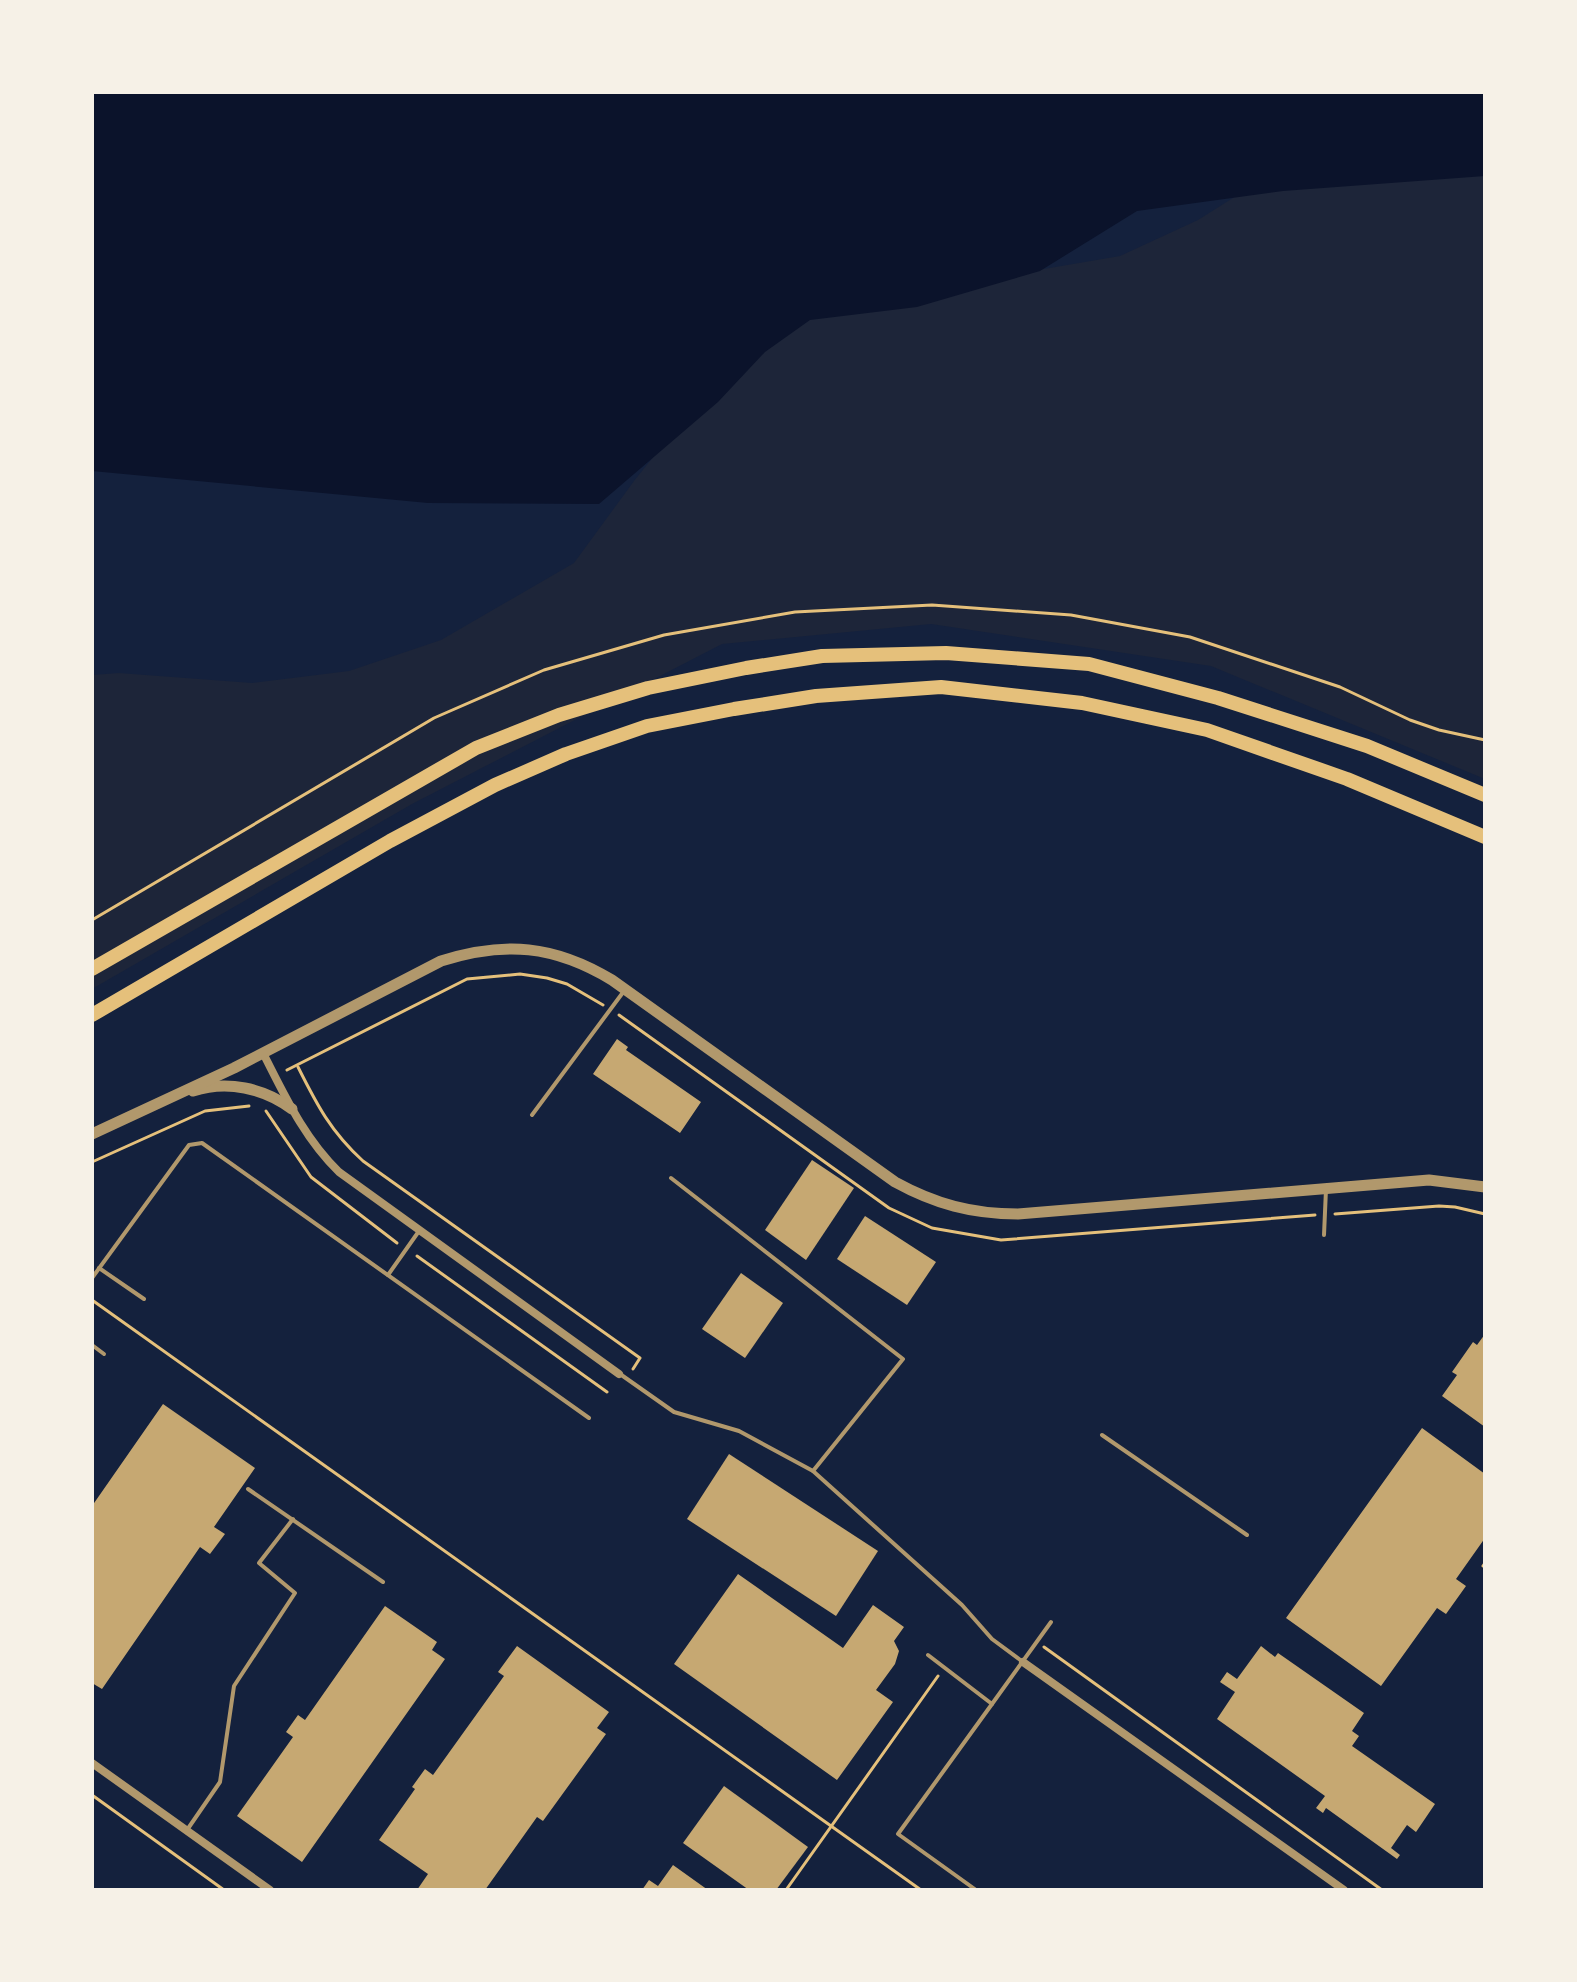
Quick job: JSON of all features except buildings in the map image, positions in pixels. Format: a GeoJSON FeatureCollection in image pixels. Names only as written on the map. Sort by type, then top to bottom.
{"type":"FeatureCollection","features":[{"type":"Feature","properties":{"kind":"highway"},"geometry":{"type":"LineString","coordinates":[[92,969],[476,748],[559,715],[648,688],[822,656],[946,653],[1089,664],[1218,698],[1367,746],[1485,795]]}},
{"type":"Feature","properties":{"kind":"highway"},"geometry":{"type":"LineString","coordinates":[[92,1015],[390,841],[495,785],[566,754],[647,726],[816,696],[941,687],[1082,703],[1207,730],[1347,779],[1485,837]]}},
{"type":"Feature","properties":{"kind":"street"},"geometry":{"type":"LineString","coordinates":[[92,1134],[263,1053],[441,961],[495,948],[543,951],[585,965],[626,989],[895,1182],[944,1205],[989,1214],[1018,1214],[1429,1180],[1485,1187]]}},
{"type":"Feature","properties":{"kind":"street"},"geometry":{"type":"LineString","coordinates":[[263,1053],[319,1152],[339,1172],[623,1376]]}},
{"type":"Feature","properties":{"kind":"street"},"geometry":{"type":"LineString","coordinates":[[148,1108],[199,1089],[230,1087],[259,1090],[292,1109]]}},
{"type":"Feature","properties":{"kind":"street"},"geometry":{"type":"LineString","coordinates":[[1023,1662],[1344,1890]]}},
{"type":"Feature","properties":{"kind":"street"},"geometry":{"type":"LineString","coordinates":[[92,1763],[270,1890]]}},
{"type":"Feature","properties":{"kind":"lane"},"geometry":{"type":"LineString","coordinates":[[532,1115],[626,989]]}},
{"type":"Feature","properties":{"kind":"lane"},"geometry":{"type":"LineString","coordinates":[[92,1278],[189,1145],[202,1143],[589,1418]]}},
{"type":"Feature","properties":{"kind":"lane"},"geometry":{"type":"LineString","coordinates":[[671,1178],[903,1359],[813,1471]]}},
{"type":"Feature","properties":{"kind":"lane"},"geometry":{"type":"LineString","coordinates":[[1324,1235],[1326,1189]]}},
{"type":"Feature","properties":{"kind":"lane"},"geometry":{"type":"LineString","coordinates":[[388,1275],[419,1231]]}},
{"type":"Feature","properties":{"kind":"lane"},"geometry":{"type":"LineString","coordinates":[[99,1268],[144,1299]]}},
{"type":"Feature","properties":{"kind":"lane"},"geometry":{"type":"LineString","coordinates":[[92,1345],[104,1354]]}},
{"type":"Feature","properties":{"kind":"lane"},"geometry":{"type":"LineString","coordinates":[[623,1376],[674,1412],[739,1431],[813,1471],[962,1605],[992,1639],[1023,1662]]}},
{"type":"Feature","properties":{"kind":"lane"},"geometry":{"type":"LineString","coordinates":[[1102,1435],[1247,1535]]}},
{"type":"Feature","properties":{"kind":"lane"},"geometry":{"type":"LineString","coordinates":[[248,1489],[383,1582]]}},
{"type":"Feature","properties":{"kind":"lane"},"geometry":{"type":"LineString","coordinates":[[187,1830],[220,1782],[234,1686],[295,1593],[259,1563],[293,1519]]}},
{"type":"Feature","properties":{"kind":"lane"},"geometry":{"type":"LineString","coordinates":[[976,1890],[898,1834],[1051,1622]]}},
{"type":"Feature","properties":{"kind":"lane"},"geometry":{"type":"LineString","coordinates":[[928,1655],[992,1704]]}},
{"type":"Feature","properties":{"kind":"path"},"geometry":{"type":"LineString","coordinates":[[297,1066],[325,1121],[363,1161],[640,1358],[623,1376]]}},
{"type":"Feature","properties":{"kind":"path"},"geometry":{"type":"LineString","coordinates":[[92,1162],[205,1111],[253,1105],[253,1098]]}},
{"type":"Feature","properties":{"kind":"path"},"geometry":{"type":"LineString","coordinates":[[262,1106],[311,1177],[406,1249],[607,1392]]}},
{"type":"Feature","properties":{"kind":"path"},"geometry":{"type":"LineString","coordinates":[[1353,1212],[1439,1206],[1485,1214]]}},
{"type":"Feature","properties":{"kind":"path"},"geometry":{"type":"LineString","coordinates":[[92,1300],[921,1890]]}},
{"type":"Feature","properties":{"kind":"path"},"geometry":{"type":"LineString","coordinates":[[1037,1642],[1382,1890]]}},
{"type":"Feature","properties":{"kind":"path"},"geometry":{"type":"LineString","coordinates":[[786,1890],[938,1676]]}},
{"type":"Feature","properties":{"kind":"path"},"geometry":{"type":"LineString","coordinates":[[92,1795],[224,1890]]}},
{"type":"Feature","properties":{"kind":"shaded area"},"geometry":{"type":"Polygon","coordinates":[[[92,92],[1485,92],[1485,176],[1283,191],[1137,211],[1040,271],[917,307],[810,320],[765,352],[718,402],[599,504],[428,503],[92,471],[92,92]]]}},
{"type":"Feature","properties":{"kind":"shaded area"},"geometry":{"type":"Polygon","coordinates":[[[1485,139],[1485,779],[1211,666],[931,624],[722,644],[412,804],[92,989],[92,675],[119,673],[252,683],[349,671],[441,640],[574,563],[634,481],[719,375],[797,311],[1120,256],[1198,220],[1263,179],[1485,139]]]}}]}
